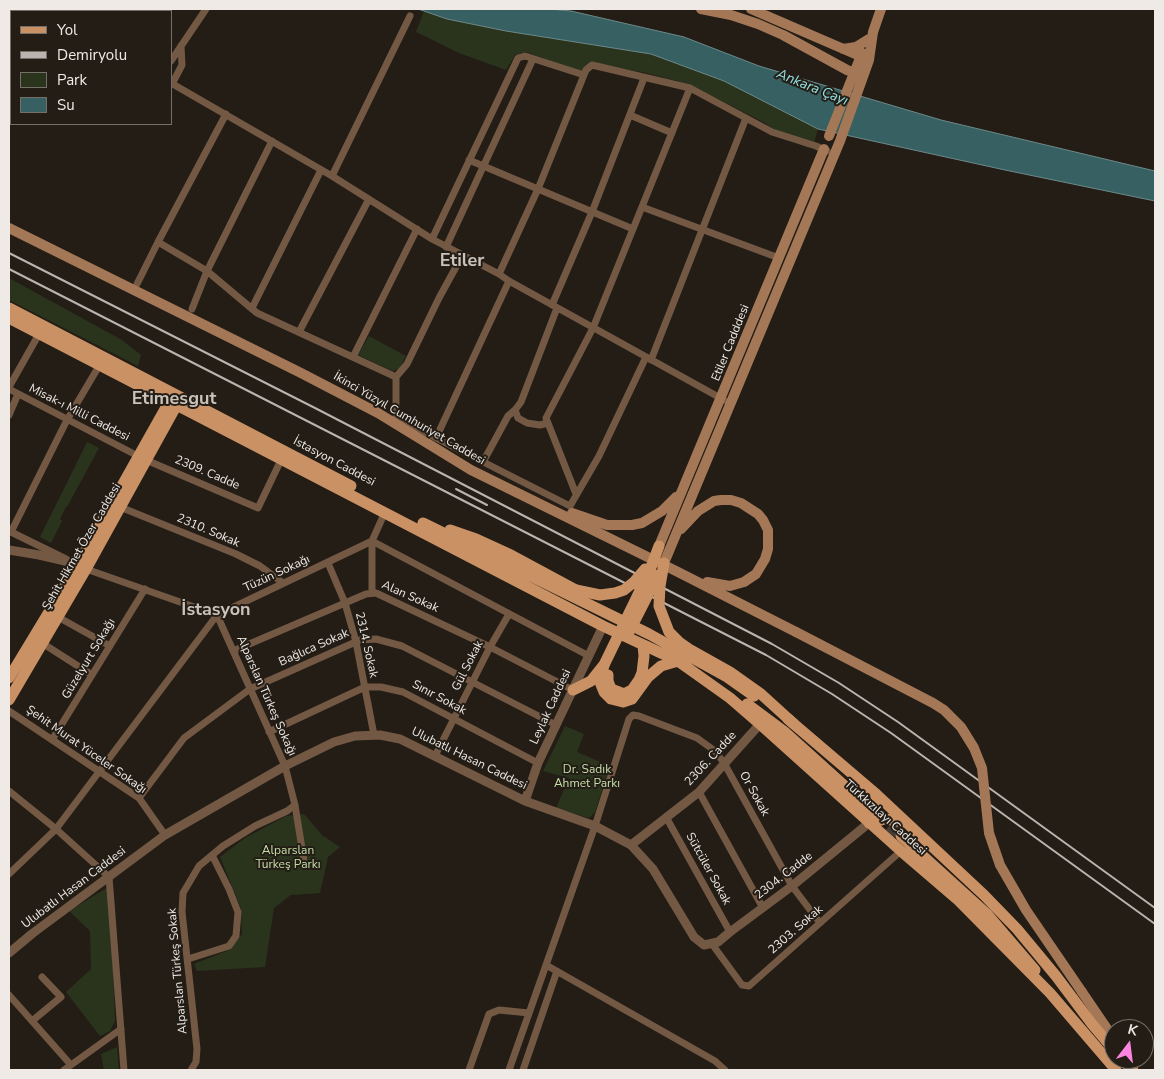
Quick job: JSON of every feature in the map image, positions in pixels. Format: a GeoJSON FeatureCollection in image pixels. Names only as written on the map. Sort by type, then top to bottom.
{"type":"FeatureCollection","features":[{"type":"Feature","properties":{"kind":"main road"},"geometry":{"type":"LineString","coordinates":[[701,9],[731,15],[775,31],[858,74]]}},
{"type":"Feature","properties":{"kind":"main road"},"geometry":{"type":"LineString","coordinates":[[751,9],[864,58]]}},
{"type":"Feature","properties":{"kind":"main road"},"geometry":{"type":"LineString","coordinates":[[573,690],[591,681],[607,667],[664,563],[840,141],[858,74],[881,9]]}},
{"type":"Feature","properties":{"kind":"main road"},"geometry":{"type":"LineString","coordinates":[[841,49],[856,47],[871,35]]}},
{"type":"Feature","properties":{"kind":"main road"},"geometry":{"type":"LineString","coordinates":[[829,136],[854,89]]}},
{"type":"Feature","properties":{"kind":"main road","name":"Etiler Cadddesi"},"geometry":{"type":"LineString","coordinates":[[659,546],[824,149]]}},
{"type":"Feature","properties":{"kind":"main road","name":"İkinci Yüzyıl Cumhuriyet Caddesi"},"geometry":{"type":"LineString","coordinates":[[9,228],[301,373],[378,413],[471,470],[676,571],[944,710],[961,726],[974,748],[982,768],[989,833],[1000,865],[1026,910],[1104,1024]]}},
{"type":"Feature","properties":{"kind":"main road","name":"İstasyon Caddesi"},"geometry":{"type":"LineString","coordinates":[[9,308],[281,460],[603,626]]}},
{"type":"Feature","properties":{"kind":"main road","name":"İstasyon Caddesi"},"geometry":{"type":"LineString","coordinates":[[9,318],[99,366],[175,400],[412,518],[646,639]]}},
{"type":"Feature","properties":{"kind":"main road","name":"Şehit Hikmet Özer Caddesi"},"geometry":{"type":"LineString","coordinates":[[9,700],[58,617],[82,566],[175,400]]}},
{"type":"Feature","properties":{"kind":"main road","name":"Şehit Hikmet Özer Caddesi"},"geometry":{"type":"LineString","coordinates":[[9,678],[120,507],[142,458]]}},
{"type":"Feature","properties":{"kind":"main road"},"geometry":{"type":"LineString","coordinates":[[540,504],[613,526],[632,525],[642,523],[662,512],[680,493]]}},
{"type":"Feature","properties":{"kind":"main road"},"geometry":{"type":"LineString","coordinates":[[676,536],[698,511],[714,502],[731,500],[741,503],[758,514],[768,530],[769,539],[765,559],[756,574],[744,582],[730,586],[712,584],[676,571]]}},
{"type":"Feature","properties":{"kind":"main road"},"geometry":{"type":"LineString","coordinates":[[412,518],[476,539],[512,555],[576,590],[600,595],[624,590],[640,577],[659,546]]}},
{"type":"Feature","properties":{"kind":"main road"},"geometry":{"type":"LineString","coordinates":[[659,546],[600,682],[604,692],[611,699],[624,702],[632,699],[648,677],[661,666],[678,661],[711,680],[786,733],[866,814],[906,823]]}},
{"type":"Feature","properties":{"kind":"main road"},"geometry":{"type":"LineString","coordinates":[[664,563],[659,606],[669,632],[689,649],[730,672],[761,694],[794,724]]}},
{"type":"Feature","properties":{"kind":"main road","name":"Türkkızılayı Caddesi"},"geometry":{"type":"LineString","coordinates":[[603,626],[646,639],[727,677],[794,724],[876,794],[984,895],[1017,929],[1104,1038]]}},
{"type":"Feature","properties":{"kind":"main road"},"geometry":{"type":"LineString","coordinates":[[607,667],[608,682],[611,689],[620,693],[628,693],[632,690],[642,673],[646,639]]}},
{"type":"Feature","properties":{"kind":"main road","name":"Türkkızılayı Caddesi"},"geometry":{"type":"LineString","coordinates":[[646,639],[730,698],[896,839],[901,851],[957,899],[1050,993],[1116,1070]]}},
{"type":"Feature","properties":{"kind":"main road"},"geometry":{"type":"LineString","coordinates":[[866,814],[874,810],[876,794]]}},
{"type":"Feature","properties":{"kind":"main road"},"geometry":{"type":"LineString","coordinates":[[906,823],[893,828],[890,836],[988,914],[1032,964],[1050,993]]}},
{"type":"Feature","properties":{"kind":"street"},"geometry":{"type":"LineString","coordinates":[[172,60],[206,9]]}},
{"type":"Feature","properties":{"kind":"street"},"geometry":{"type":"LineString","coordinates":[[332,176],[410,16]]}},
{"type":"Feature","properties":{"kind":"street"},"geometry":{"type":"LineString","coordinates":[[181,46],[182,65],[172,84],[332,176],[446,247],[499,274],[721,399],[732,403]]}},
{"type":"Feature","properties":{"kind":"street"},"geometry":{"type":"LineString","coordinates":[[432,239],[518,58],[525,56],[584,75]]}},
{"type":"Feature","properties":{"kind":"street"},"geometry":{"type":"LineString","coordinates":[[446,247],[534,59]]}},
{"type":"Feature","properties":{"kind":"street"},"geometry":{"type":"LineString","coordinates":[[499,274],[538,189],[584,75],[589,67],[597,65],[690,88],[772,132],[834,154]]}},
{"type":"Feature","properties":{"kind":"street"},"geometry":{"type":"LineString","coordinates":[[483,462],[508,416],[521,402],[555,307],[644,78]]}},
{"type":"Feature","properties":{"kind":"street"},"geometry":{"type":"LineString","coordinates":[[576,494],[546,418],[593,328],[690,88]]}},
{"type":"Feature","properties":{"kind":"street"},"geometry":{"type":"LineString","coordinates":[[137,284],[226,114]]}},
{"type":"Feature","properties":{"kind":"street"},"geometry":{"type":"LineString","coordinates":[[630,115],[672,133]]}},
{"type":"Feature","properties":{"kind":"street"},"geometry":{"type":"LineString","coordinates":[[462,256],[407,364],[396,377],[396,415],[436,438],[570,506],[599,456],[649,359],[746,118]]}},
{"type":"Feature","properties":{"kind":"street"},"geometry":{"type":"LineString","coordinates":[[192,309],[207,271],[272,141]]}},
{"type":"Feature","properties":{"kind":"street"},"geometry":{"type":"LineString","coordinates":[[469,160],[633,229]]}},
{"type":"Feature","properties":{"kind":"street"},"geometry":{"type":"LineString","coordinates":[[252,308],[321,170]]}},
{"type":"Feature","properties":{"kind":"street"},"geometry":{"type":"LineString","coordinates":[[299,332],[369,199]]}},
{"type":"Feature","properties":{"kind":"street"},"geometry":{"type":"LineString","coordinates":[[642,207],[779,258]]}},
{"type":"Feature","properties":{"kind":"street"},"geometry":{"type":"LineString","coordinates":[[353,357],[417,229]]}},
{"type":"Feature","properties":{"kind":"street"},"geometry":{"type":"LineString","coordinates":[[158,242],[207,271],[257,313],[396,377]]}},
{"type":"Feature","properties":{"kind":"street"},"geometry":{"type":"LineString","coordinates":[[436,438],[509,281]]}},
{"type":"Feature","properties":{"kind":"street"},"geometry":{"type":"LineString","coordinates":[[9,388],[39,334]]}},
{"type":"Feature","properties":{"kind":"street"},"geometry":{"type":"LineString","coordinates":[[82,566],[10,531],[67,420],[99,366]]}},
{"type":"Feature","properties":{"kind":"street","name":"Misak-ı Milli Caddesi"},"geometry":{"type":"LineString","coordinates":[[9,388],[142,458]]}},
{"type":"Feature","properties":{"kind":"street"},"geometry":{"type":"LineString","coordinates":[[9,415],[18,394]]}},
{"type":"Feature","properties":{"kind":"street"},"geometry":{"type":"LineString","coordinates":[[515,410],[518,418],[527,423],[540,425],[548,423]]}},
{"type":"Feature","properties":{"kind":"street","name":"2309. Cadde"},"geometry":{"type":"LineString","coordinates":[[142,458],[258,508],[281,460]]}},
{"type":"Feature","properties":{"kind":"street","name":"2310. Sokak"},"geometry":{"type":"LineString","coordinates":[[120,507],[236,554],[260,566],[283,583]]}},
{"type":"Feature","properties":{"kind":"street"},"geometry":{"type":"LineString","coordinates":[[372,592],[372,541],[385,512]]}},
{"type":"Feature","properties":{"kind":"street"},"geometry":{"type":"LineString","coordinates":[[372,541],[589,656]]}},
{"type":"Feature","properties":{"kind":"street","name":"Tüzün Sokağı"},"geometry":{"type":"LineString","coordinates":[[9,874],[56,829],[216,615],[372,541]]}},
{"type":"Feature","properties":{"kind":"street"},"geometry":{"type":"LineString","coordinates":[[9,550],[33,553],[82,566],[216,615]]}},
{"type":"Feature","properties":{"kind":"street","name":"2314. Sokak"},"geometry":{"type":"LineString","coordinates":[[328,562],[345,603],[356,642],[374,735]]}},
{"type":"Feature","properties":{"kind":"street","name":"Güzelyurt Sokağı"},"geometry":{"type":"LineString","coordinates":[[52,740],[145,589]]}},
{"type":"Feature","properties":{"kind":"street","name":"Alan Sokak"},"geometry":{"type":"LineString","coordinates":[[233,651],[372,592],[382,595],[490,647],[573,690]]}},
{"type":"Feature","properties":{"kind":"street","name":"Gül Sokak"},"geometry":{"type":"LineString","coordinates":[[435,756],[490,647],[509,614]]}},
{"type":"Feature","properties":{"kind":"street","name":"Alparslan Türkeş Sokağı"},"geometry":{"type":"LineString","coordinates":[[216,615],[285,766],[295,805],[304,861]]}},
{"type":"Feature","properties":{"kind":"street"},"geometry":{"type":"LineString","coordinates":[[58,617],[110,646]]}},
{"type":"Feature","properties":{"kind":"street","name":"Leylak Caddesi"},"geometry":{"type":"LineString","coordinates":[[525,801],[538,763],[603,626]]}},
{"type":"Feature","properties":{"kind":"street","name":"Bağlıca Sokak"},"geometry":{"type":"LineString","coordinates":[[139,798],[184,738],[250,689],[356,642],[370,639],[393,643],[556,725]]}},
{"type":"Feature","properties":{"kind":"street"},"geometry":{"type":"LineString","coordinates":[[42,643],[92,675]]}},
{"type":"Feature","properties":{"kind":"street","name":"Sınır Sokak"},"geometry":{"type":"LineString","coordinates":[[269,732],[365,688],[381,687],[403,692],[538,763]]}},
{"type":"Feature","properties":{"kind":"street","name":"Şehit Murat Yüceler Sokağı"},"geometry":{"type":"LineString","coordinates":[[9,711],[139,798],[165,835]]}},
{"type":"Feature","properties":{"kind":"street","name":"Or Sokak"},"geometry":{"type":"LineString","coordinates":[[595,826],[628,719],[633,715],[639,716],[697,738],[715,751],[724,763],[792,886],[820,923]]}},
{"type":"Feature","properties":{"kind":"street","name":"2306. Cadde"},"geometry":{"type":"LineString","coordinates":[[630,845],[699,792],[760,724]]}},
{"type":"Feature","properties":{"kind":"street","name":"Ulubatlı Hasan Caddesi"},"geometry":{"type":"LineString","coordinates":[[9,953],[165,835],[285,766],[334,742],[355,736],[374,735],[400,739],[525,801],[595,826],[630,845],[653,869],[694,937],[704,945],[712,944]]}},
{"type":"Feature","properties":{"kind":"street"},"geometry":{"type":"LineString","coordinates":[[9,791],[56,829],[109,877],[124,1070]]}},
{"type":"Feature","properties":{"kind":"street"},"geometry":{"type":"LineString","coordinates":[[699,792],[763,908]]}},
{"type":"Feature","properties":{"kind":"street","name":"Alparslan Türkeş Sokak"},"geometry":{"type":"LineString","coordinates":[[191,1070],[196,1062],[197,1048],[182,912],[183,893],[199,866],[223,846],[255,826],[287,811],[295,805]]}},
{"type":"Feature","properties":{"kind":"street","name":"2304. Cadde"},"geometry":{"type":"LineString","coordinates":[[712,944],[718,942],[792,886],[866,814]]}},
{"type":"Feature","properties":{"kind":"street","name":"Sütcüler Sokak"},"geometry":{"type":"LineString","coordinates":[[666,817],[730,932]]}},
{"type":"Feature","properties":{"kind":"street"},"geometry":{"type":"LineString","coordinates":[[509,1070],[595,826]]}},
{"type":"Feature","properties":{"kind":"street","name":"2303. Sokak"},"geometry":{"type":"LineString","coordinates":[[712,944],[742,985],[747,986],[901,851]]}},
{"type":"Feature","properties":{"kind":"street"},"geometry":{"type":"LineString","coordinates":[[188,958],[229,946],[236,936],[238,912],[212,855]]}},
{"type":"Feature","properties":{"kind":"street"},"geometry":{"type":"LineString","coordinates":[[546,965],[715,1062],[724,1070]]}},
{"type":"Feature","properties":{"kind":"street"},"geometry":{"type":"LineString","coordinates":[[523,1070],[556,971]]}},
{"type":"Feature","properties":{"kind":"street"},"geometry":{"type":"LineString","coordinates":[[32,1021],[61,997],[42,977]]}},
{"type":"Feature","properties":{"kind":"street"},"geometry":{"type":"LineString","coordinates":[[9,995],[71,1065]]}},
{"type":"Feature","properties":{"kind":"street"},"geometry":{"type":"LineString","coordinates":[[469,1070],[489,1014],[499,1010],[529,1013]]}},
{"type":"Feature","properties":{"kind":"street"},"geometry":{"type":"LineString","coordinates":[[64,1070],[121,1029]]}},
{"type":"Feature","properties":{"kind":"green space"},"geometry":{"type":"Polygon","coordinates":[[[424,11],[447,19],[506,31],[651,54],[724,81],[818,129],[814,143],[808,148],[783,137],[765,123],[689,84],[642,72],[594,65],[581,72],[526,52],[515,55],[506,70],[459,53],[416,32],[424,11]]]}},
{"type":"Feature","properties":{"kind":"green space"},"geometry":{"type":"Polygon","coordinates":[[[9,278],[122,340],[141,355],[138,366],[9,300],[9,278]]]}},
{"type":"Feature","properties":{"kind":"green space"},"geometry":{"type":"Polygon","coordinates":[[[369,336],[406,356],[399,369],[393,371],[358,355],[369,336]]]}},
{"type":"Feature","properties":{"kind":"green space"},"geometry":{"type":"Polygon","coordinates":[[[87,442],[99,448],[66,507],[60,519],[62,521],[51,543],[40,537],[87,442]]]}},
{"type":"Feature","properties":{"kind":"green space","name":"Dr. Sadık Ahmet Parkı"},"geometry":{"type":"Polygon","coordinates":[[[565,726],[584,734],[577,752],[610,766],[595,812],[589,818],[556,808],[569,778],[543,771],[565,726]]]}},
{"type":"Feature","properties":{"kind":"green space","name":"Alparslan Türkeş Parkı"},"geometry":{"type":"Polygon","coordinates":[[[304,814],[322,835],[340,847],[328,857],[320,893],[291,895],[274,908],[265,967],[197,971],[194,964],[229,950],[242,934],[241,908],[220,857],[245,838],[286,816],[304,814]]]}},
{"type":"Feature","properties":{"kind":"green space"},"geometry":{"type":"Polygon","coordinates":[[[110,886],[115,1021],[110,1031],[100,1036],[66,992],[91,969],[90,931],[69,911],[110,886]]]}},
{"type":"Feature","properties":{"kind":"green space"},"geometry":{"type":"Polygon","coordinates":[[[117,1047],[119,1070],[104,1070],[101,1054],[117,1047]]]}},
{"type":"Feature","properties":{"kind":"water","name":"Ankara Çayı"},"geometry":{"type":"Polygon","coordinates":[[[418,9],[550,9],[571,11],[684,37],[759,66],[941,120],[1155,171],[1155,201],[818,129],[724,81],[651,54],[506,31],[447,19],[418,9]]]}},
{"type":"Feature","properties":{"kind":"tunnel"},"geometry":{"type":"LineString","coordinates":[[877,815],[901,836]]}},
{"type":"Feature","properties":{"kind":"railway"},"geometry":{"type":"LineString","coordinates":[[9,253],[315,408],[772,644],[839,683],[898,722],[1155,908]]}},
{"type":"Feature","properties":{"kind":"railway"},"geometry":{"type":"LineString","coordinates":[[9,269],[766,655],[832,694],[891,733],[1155,924]]}},
{"type":"Feature","properties":{"kind":"railway"},"geometry":{"type":"LineString","coordinates":[[456,489],[487,505]]}},
{"type":"Feature","properties":{"kind":"district","name":"Etiler"},"geometry":{"type":"Point","coordinates":[462,262]}},
{"type":"Feature","properties":{"kind":"district","name":"Etimesgut"},"geometry":{"type":"Point","coordinates":[174,400]}},
{"type":"Feature","properties":{"kind":"district","name":"İstasyon"},"geometry":{"type":"Point","coordinates":[216,611]}}]}
